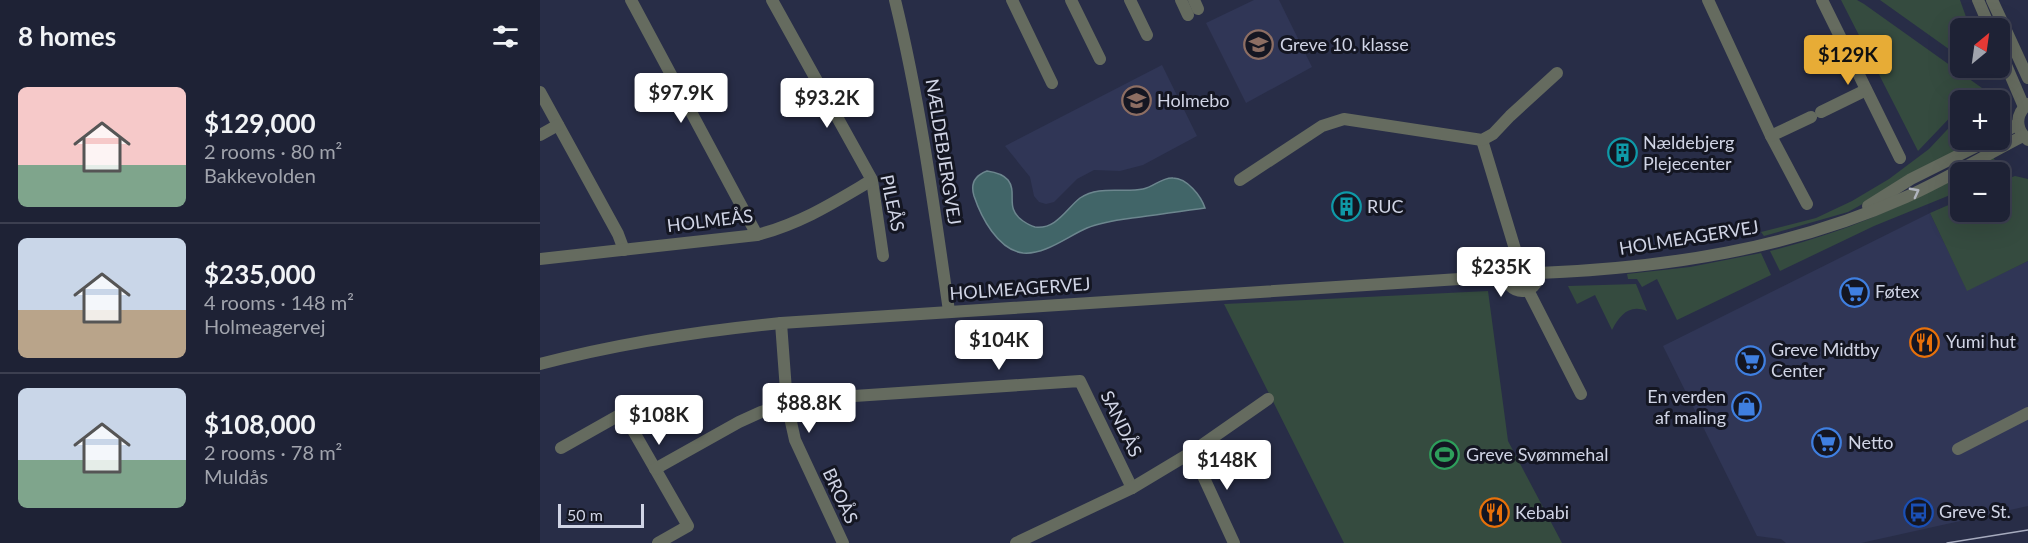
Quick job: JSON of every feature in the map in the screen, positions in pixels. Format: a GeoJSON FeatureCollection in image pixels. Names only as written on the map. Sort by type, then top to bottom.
{"type":"FeatureCollection","features":[{"type":"Feature","properties":{"kind":"street"},"geometry":{"type":"LineString","coordinates":[[631,0],[757,235]]}},
{"type":"Feature","properties":{"kind":"street","name":"PILEÅS"},"geometry":{"type":"LineString","coordinates":[[772,0],[872,180],[883,256]]}},
{"type":"Feature","properties":{"kind":"street","name":"NÆLDEBJERGVEJ"},"geometry":{"type":"LineString","coordinates":[[895,0],[917,102],[949,312]]}},
{"type":"Feature","properties":{"kind":"street"},"geometry":{"type":"LineString","coordinates":[[1012,0],[1052,83]]}},
{"type":"Feature","properties":{"kind":"street"},"geometry":{"type":"LineString","coordinates":[[1071,0],[1100,59]]}},
{"type":"Feature","properties":{"kind":"street"},"geometry":{"type":"LineString","coordinates":[[1130,0],[1147,35]]}},
{"type":"Feature","properties":{"kind":"street"},"geometry":{"type":"LineString","coordinates":[[1708,0],[1771,136],[1807,204]]}},
{"type":"Feature","properties":{"kind":"street"},"geometry":{"type":"LineString","coordinates":[[1822,0],[1900,158]]}},
{"type":"Feature","properties":{"kind":"street"},"geometry":{"type":"LineString","coordinates":[[1978,0],[1986,18]]}},
{"type":"Feature","properties":{"kind":"street"},"geometry":{"type":"LineString","coordinates":[[1992,0],[2028,78]]}},
{"type":"Feature","properties":{"kind":"street"},"geometry":{"type":"LineString","coordinates":[[2010,72],[2026,105],[2018,117],[2018,124],[2025,138]]}},
{"type":"Feature","properties":{"kind":"street"},"geometry":{"type":"LineString","coordinates":[[1240,180],[1322,126],[1344,119],[1482,140],[1493,134],[1557,73]]}},
{"type":"Feature","properties":{"kind":"street"},"geometry":{"type":"LineString","coordinates":[[1771,136],[1866,90]]}},
{"type":"Feature","properties":{"kind":"street"},"geometry":{"type":"LineString","coordinates":[[540,92],[618,234],[624,250]]}},
{"type":"Feature","properties":{"kind":"street"},"geometry":{"type":"LineString","coordinates":[[540,135],[558,124]]}},
{"type":"Feature","properties":{"kind":"street"},"geometry":{"type":"LineString","coordinates":[[2010,128],[2018,124]]}},
{"type":"Feature","properties":{"kind":"street","name":"HOLMEAGERVEJ"},"geometry":{"type":"LineString","coordinates":[[1539,273],[1677,262],[1744,250],[1842,222],[1907,197],[2025,138]]}},
{"type":"Feature","properties":{"kind":"street"},"geometry":{"type":"LineString","coordinates":[[1482,140],[1518,259]]}},
{"type":"Feature","properties":{"kind":"street","name":"HOLMEAGERVEJ"},"geometry":{"type":"LineString","coordinates":[[1842,222],[1911,179],[1969,150]]}},
{"type":"Feature","properties":{"kind":"street","name":"HOLMEÅS"},"geometry":{"type":"LineString","coordinates":[[540,258],[757,235],[812,216],[872,180]]}},
{"type":"Feature","properties":{"kind":"street"},"geometry":{"type":"LineString","coordinates":[[1518,259],[1534,263],[1539,273],[1537,283],[1528,290],[1516,290],[1511,287],[1506,276],[1509,266],[1518,259]]}},
{"type":"Feature","properties":{"kind":"street","name":"HOLMEAGERVEJ"},"geometry":{"type":"LineString","coordinates":[[540,364],[652,339],[708,330],[781,323],[1506,276]]}},
{"type":"Feature","properties":{"kind":"street"},"geometry":{"type":"LineString","coordinates":[[1528,290],[1581,394]]}},
{"type":"Feature","properties":{"kind":"street","name":"BROÅS"},"geometry":{"type":"LineString","coordinates":[[781,323],[787,404],[795,440],[843,543]]}},
{"type":"Feature","properties":{"kind":"street","name":"SANDÅS"},"geometry":{"type":"LineString","coordinates":[[787,404],[824,398],[1080,381],[1132,488]]}},
{"type":"Feature","properties":{"kind":"street"},"geometry":{"type":"LineString","coordinates":[[1024,542],[1132,488],[1192,452],[1268,399]]}},
{"type":"Feature","properties":{"kind":"street"},"geometry":{"type":"LineString","coordinates":[[655,469],[739,422],[787,404]]}},
{"type":"Feature","properties":{"kind":"street"},"geometry":{"type":"LineString","coordinates":[[561,448],[623,412],[687,526],[658,543]]}},
{"type":"Feature","properties":{"kind":"street"},"geometry":{"type":"LineString","coordinates":[[1958,449],[2028,413]]}},
{"type":"Feature","properties":{"kind":"street"},"geometry":{"type":"LineString","coordinates":[[1192,452],[1234,543]]}},
{"type":"Feature","properties":{"kind":"shaded area","name":"Greve 10. klasse"},"geometry":{"type":"Polygon","coordinates":[[[1254,0],[1279,0],[1312,67],[1246,103],[1206,23],[1254,0]]]}},
{"type":"Feature","properties":{"kind":"shaded area"},"geometry":{"type":"Polygon","coordinates":[[[1841,0],[1857,0],[1864,4],[1950,65],[1950,78],[1968,78],[1985,90],[1950,90],[1950,117],[1918,151],[1841,0]]]}},
{"type":"Feature","properties":{"kind":"shaded area"},"geometry":{"type":"Polygon","coordinates":[[[1880,0],[1960,0],[1966,18],[1950,18],[1950,50],[1880,0]]]}},
{"type":"Feature","properties":{"kind":"shaded area","name":"Holmebo"},"geometry":{"type":"Polygon","coordinates":[[[1162,65],[1197,136],[1143,165],[1120,171],[1094,170],[1077,179],[1054,202],[1046,204],[1039,202],[1034,196],[1030,177],[1005,146],[1162,65]]]}},
{"type":"Feature","properties":{"kind":"shaded area"},"geometry":{"type":"Polygon","coordinates":[[[1950,127],[1950,150],[1961,150],[1848,212],[1764,236],[1761,232],[1816,218],[1852,201],[1889,179],[1929,149],[1950,127]]]}},
{"type":"Feature","properties":{"kind":"shaded area"},"geometry":{"type":"Polygon","coordinates":[[[1992,156],[1996,162],[1982,162],[1992,156]]]}},
{"type":"Feature","properties":{"kind":"shaded area"},"geometry":{"type":"Polygon","coordinates":[[[987,171],[1001,175],[1008,180],[1012,190],[1014,211],[1023,221],[1035,227],[1055,222],[1087,194],[1103,190],[1143,189],[1169,178],[1188,184],[1197,193],[1205,208],[1103,223],[1087,228],[1040,251],[1023,253],[1014,251],[998,239],[977,204],[973,183],[977,177],[987,171]]]}},
{"type":"Feature","properties":{"kind":"shaded area"},"geometry":{"type":"Polygon","coordinates":[[[2015,176],[2028,179],[2028,261],[1967,291],[1930,213],[1950,204],[1950,222],[2010,222],[2010,178],[2015,176]]]}},
{"type":"Feature","properties":{"kind":"shaded area"},"geometry":{"type":"Polygon","coordinates":[[[1950,180],[1950,195],[1874,226],[1780,271],[1770,251],[1820,237],[1868,219],[1950,180]]]}},
{"type":"Feature","properties":{"kind":"shaded area"},"geometry":{"type":"Polygon","coordinates":[[[1930,213],[1967,290],[2028,261],[2028,506],[1861,543],[1786,543],[1781,539],[1757,536],[1663,346],[1930,213]]]}},
{"type":"Feature","properties":{"kind":"shaded area"},"geometry":{"type":"Polygon","coordinates":[[[1761,253],[1771,275],[1677,320],[1657,279],[1642,287],[1637,279],[1628,279],[1627,274],[1690,267],[1761,253]]]}},
{"type":"Feature","properties":{"kind":"shaded area"},"geometry":{"type":"Polygon","coordinates":[[[1636,284],[1647,311],[1635,309],[1626,312],[1612,330],[1595,295],[1577,304],[1568,286],[1636,284]]]}},
{"type":"Feature","properties":{"kind":"shaded area"},"geometry":{"type":"Polygon","coordinates":[[[1488,291],[1508,441],[1562,543],[1344,543],[1224,304],[1488,291]]]}},
{"type":"Feature","properties":{"kind":"tram line"},"geometry":{"type":"LineString","coordinates":[[1947,543],[2028,530]]}},
{"type":"Feature","properties":{"kind":"place","name":"Greve 10. klasse"},"geometry":{"type":"Point","coordinates":[1259,45]}},
{"type":"Feature","properties":{"kind":"place","name":"Holmebo"},"geometry":{"type":"Point","coordinates":[1136,101]}},
{"type":"Feature","properties":{"kind":"place","name":"Nældebjerg Plejecenter"},"geometry":{"type":"Point","coordinates":[1622,153]}},
{"type":"Feature","properties":{"kind":"place","name":"RUC"},"geometry":{"type":"Point","coordinates":[1346,207]}},
{"type":"Feature","properties":{"kind":"place","name":"Føtex"},"geometry":{"type":"Point","coordinates":[1854,292]}},
{"type":"Feature","properties":{"kind":"place","name":"Yumi hut"},"geometry":{"type":"Point","coordinates":[1925,342]}},
{"type":"Feature","properties":{"kind":"place","name":"Greve Midtby Center"},"geometry":{"type":"Point","coordinates":[1750,360]}},
{"type":"Feature","properties":{"kind":"place","name":"En verden af maling"},"geometry":{"type":"Point","coordinates":[1747,407]}},
{"type":"Feature","properties":{"kind":"place","name":"Netto"},"geometry":{"type":"Point","coordinates":[1827,443]}},
{"type":"Feature","properties":{"kind":"place","name":"Greve Svømmehal"},"geometry":{"type":"Point","coordinates":[1445,455]}},
{"type":"Feature","properties":{"kind":"place","name":"Greve St."},"geometry":{"type":"Point","coordinates":[1918,512]}},
{"type":"Feature","properties":{"kind":"place","name":"Kebabi"},"geometry":{"type":"Point","coordinates":[1494,513]}}]}
